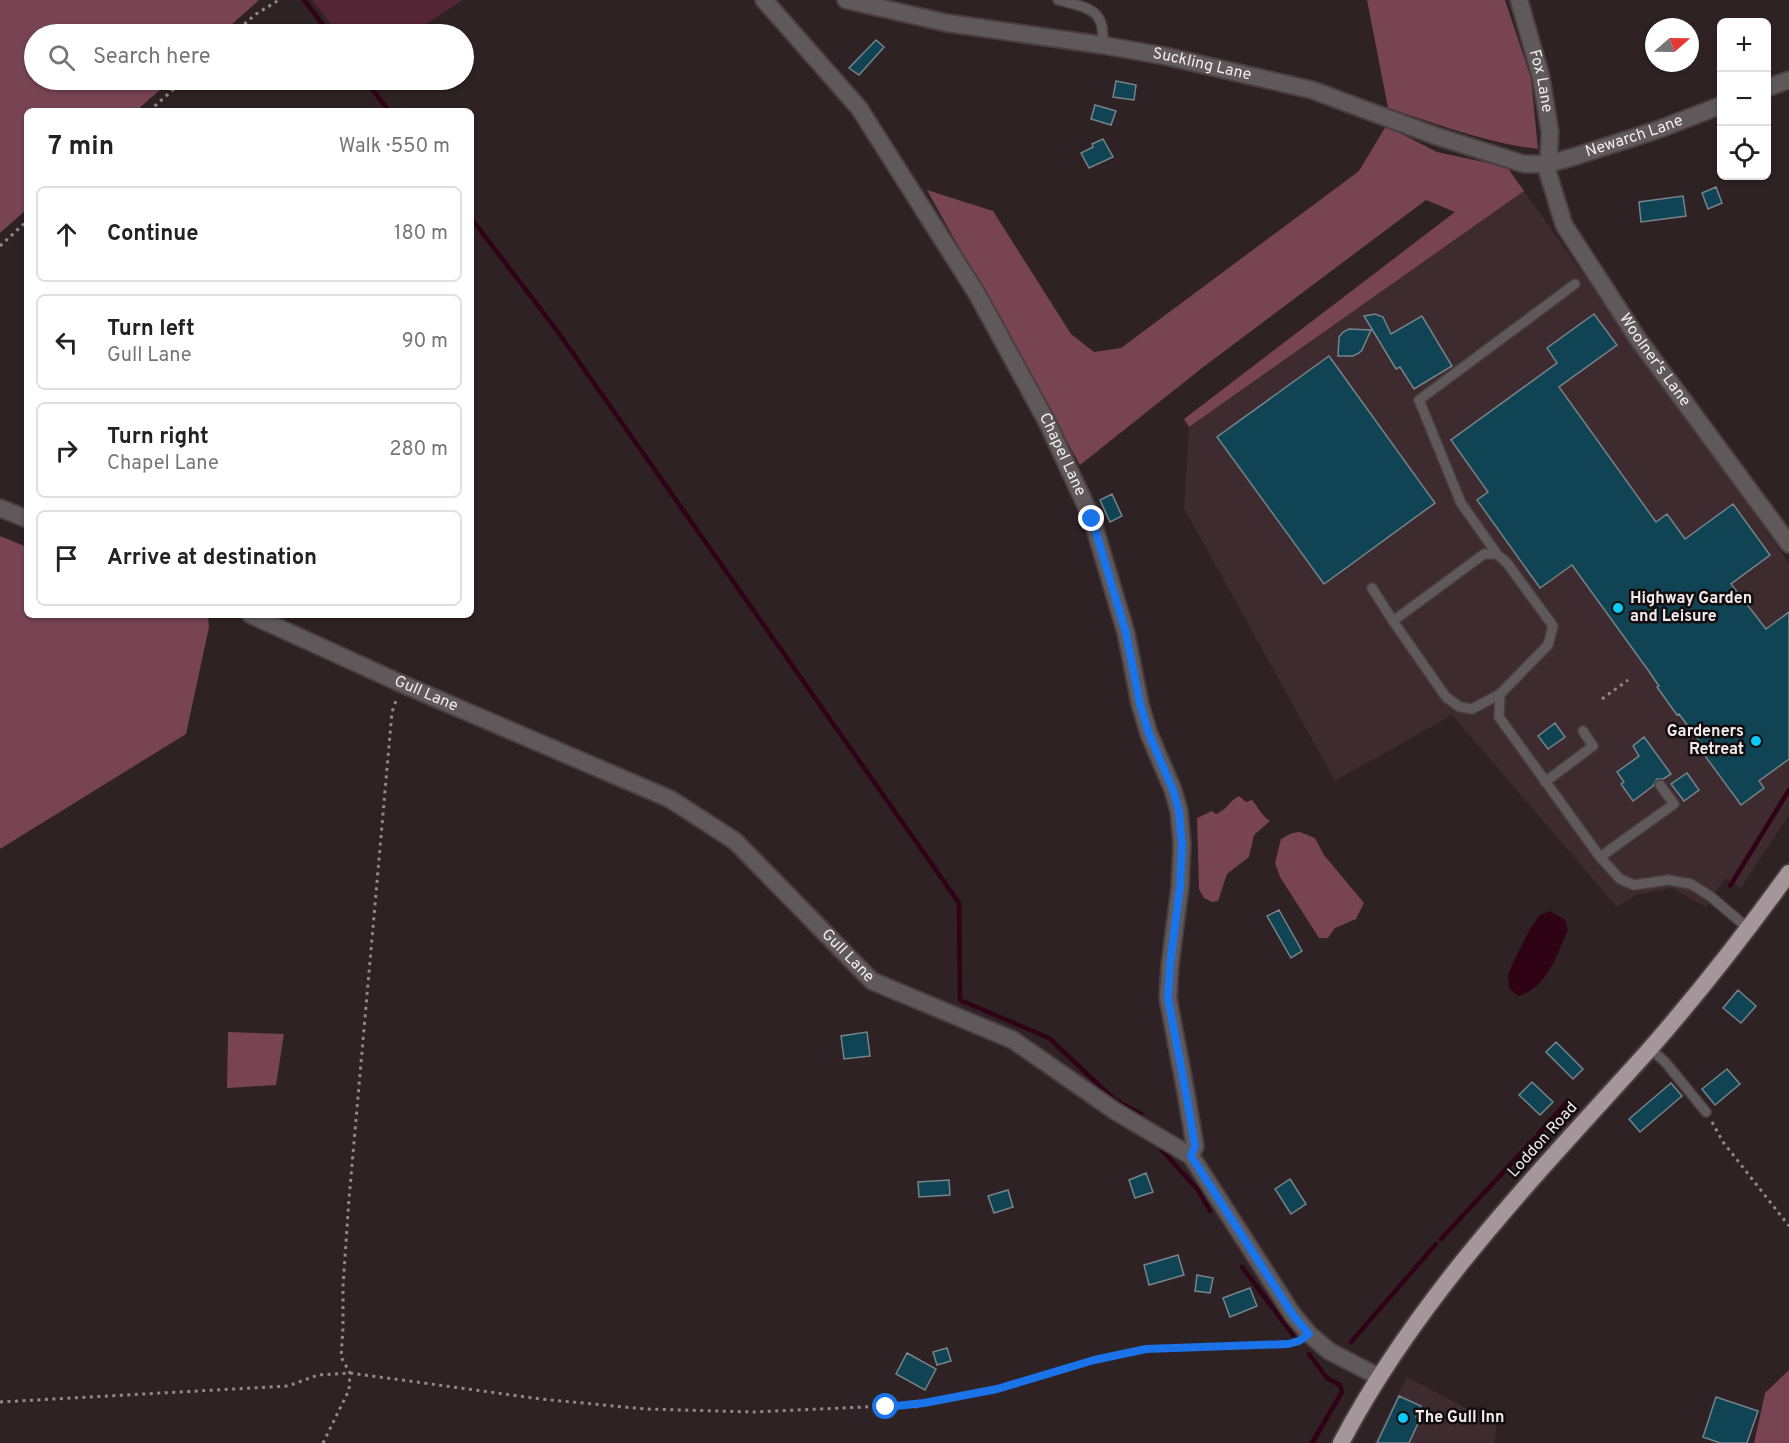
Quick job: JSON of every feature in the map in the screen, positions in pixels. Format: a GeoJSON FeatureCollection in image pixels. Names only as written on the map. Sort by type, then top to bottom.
{"type":"FeatureCollection","features":[{"type":"Feature","properties":{"kind":"highway","name":"Loddon Road"},"geometry":{"type":"LineString","coordinates":[[1341,1443],[1378,1377],[1440,1292],[1515,1197],[1650,1048],[1749,929],[1789,873]]}},
{"type":"Feature","properties":{"kind":"street","name":"Chapel Lane"},"geometry":{"type":"LineString","coordinates":[[764,0],[859,108],[970,284],[1047,422],[1092,519],[1126,633],[1140,704],[1149,734],[1173,790],[1179,811],[1182,845],[1180,887],[1168,998],[1195,1146],[1191,1156]]}},
{"type":"Feature","properties":{"kind":"street","name":"Suckling Lane"},"geometry":{"type":"LineString","coordinates":[[846,0],[947,23],[1166,56],[1312,90],[1447,140],[1524,164],[1547,164]]}},
{"type":"Feature","properties":{"kind":"street","name":"Fox Lane"},"geometry":{"type":"LineString","coordinates":[[1518,0],[1541,77],[1550,132],[1547,164]]}},
{"type":"Feature","properties":{"kind":"street"},"geometry":{"type":"LineString","coordinates":[[1771,87],[1789,80]]}},
{"type":"Feature","properties":{"kind":"street","name":"Newarch Lane"},"geometry":{"type":"LineString","coordinates":[[1547,164],[1657,130],[1717,107]]}},
{"type":"Feature","properties":{"kind":"street","name":"Woolner's Lane"},"geometry":{"type":"LineString","coordinates":[[1547,164],[1550,184],[1564,225],[1638,339],[1789,544]]}},
{"type":"Feature","properties":{"kind":"street"},"geometry":{"type":"LineString","coordinates":[[0,508],[24,518]]}},
{"type":"Feature","properties":{"kind":"street","name":"Gull Lane"},"geometry":{"type":"LineString","coordinates":[[258,618],[400,683],[670,799],[735,841],[872,981],[1013,1040],[1115,1111],[1191,1156],[1287,1306],[1309,1334],[1329,1351],[1378,1377]]}},
{"type":"Feature","properties":{"kind":"lane"},"geometry":{"type":"LineString","coordinates":[[1058,0],[1087,8],[1097,14],[1104,34],[1102,45]]}},
{"type":"Feature","properties":{"kind":"lane"},"geometry":{"type":"LineString","coordinates":[[1371,588],[1446,697],[1460,707],[1472,709],[1500,694],[1548,645],[1553,626],[1461,503],[1419,400],[1575,284]]}},
{"type":"Feature","properties":{"kind":"lane"},"geometry":{"type":"LineString","coordinates":[[1393,621],[1484,554],[1497,554]]}},
{"type":"Feature","properties":{"kind":"lane"},"geometry":{"type":"LineString","coordinates":[[1500,694],[1499,717],[1600,857],[1620,879],[1634,885],[1668,880],[1690,884],[1710,896],[1749,929]]}},
{"type":"Feature","properties":{"kind":"lane"},"geometry":{"type":"LineString","coordinates":[[1545,782],[1593,746],[1583,731]]}},
{"type":"Feature","properties":{"kind":"lane"},"geometry":{"type":"LineString","coordinates":[[1600,857],[1674,804],[1660,785]]}},
{"type":"Feature","properties":{"kind":"lane"},"geometry":{"type":"LineString","coordinates":[[1650,1048],[1666,1063],[1706,1112]]}},
{"type":"Feature","properties":{"kind":"path"},"geometry":{"type":"LineString","coordinates":[[244,24],[279,0]]}},
{"type":"Feature","properties":{"kind":"path"},"geometry":{"type":"LineString","coordinates":[[152,108],[173,90]]}},
{"type":"Feature","properties":{"kind":"path"},"geometry":{"type":"LineString","coordinates":[[0,246],[24,224]]}},
{"type":"Feature","properties":{"kind":"path"},"geometry":{"type":"LineString","coordinates":[[1602,699],[1628,680]]}},
{"type":"Feature","properties":{"kind":"path"},"geometry":{"type":"LineString","coordinates":[[323,1443],[349,1389],[350,1373],[341,1357],[343,1286],[392,712]]}},
{"type":"Feature","properties":{"kind":"path"},"geometry":{"type":"LineString","coordinates":[[1706,1112],[1723,1142],[1789,1227]]}},
{"type":"Feature","properties":{"kind":"path"},"geometry":{"type":"LineString","coordinates":[[0,1402],[288,1386],[318,1375],[350,1373],[541,1399],[645,1409],[753,1412],[886,1407],[924,1403],[997,1389],[1094,1360],[1146,1349],[1288,1344],[1299,1341],[1309,1334]]}},
{"type":"Feature","properties":{"kind":"shaded area"},"geometry":{"type":"Polygon","coordinates":[[[0,0],[259,0],[232,24],[24,24],[24,90],[160,90],[139,108],[24,108],[24,212],[0,233],[0,0]]]}},
{"type":"Feature","properties":{"kind":"shaded area"},"geometry":{"type":"Polygon","coordinates":[[[312,0],[463,0],[426,24],[331,24],[312,0]]]}},
{"type":"Feature","properties":{"kind":"shaded area"},"geometry":{"type":"Polygon","coordinates":[[[1367,0],[1505,0],[1531,78],[1538,149],[1481,138],[1388,108],[1367,0]]]}},
{"type":"Feature","properties":{"kind":"shaded area"},"geometry":{"type":"Polygon","coordinates":[[[1386,126],[1437,152],[1507,167],[1524,191],[1189,427],[1184,419],[1455,212],[1426,200],[1202,368],[1080,465],[927,190],[993,211],[1071,334],[1094,352],[1121,348],[1359,171],[1386,126]]]}},
{"type":"Feature","properties":{"kind":"shaded area"},"geometry":{"type":"Polygon","coordinates":[[[1524,191],[1789,563],[1789,815],[1741,888],[1725,878],[1706,907],[1672,888],[1636,895],[1617,907],[1452,715],[1335,781],[1184,508],[1189,427],[1524,191]]]}},
{"type":"Feature","properties":{"kind":"shaded area"},"geometry":{"type":"Polygon","coordinates":[[[0,536],[24,546],[24,618],[208,618],[209,627],[186,734],[0,849],[0,536]]]}},
{"type":"Feature","properties":{"kind":"shaded area"},"geometry":{"type":"Polygon","coordinates":[[[1239,796],[1246,802],[1252,800],[1270,821],[1254,835],[1249,857],[1227,874],[1218,901],[1212,902],[1204,898],[1199,889],[1197,818],[1212,811],[1216,814],[1220,812],[1239,796]]]}},
{"type":"Feature","properties":{"kind":"shaded area"},"geometry":{"type":"Polygon","coordinates":[[[1300,832],[1315,838],[1324,855],[1364,903],[1356,919],[1335,928],[1328,938],[1319,938],[1280,877],[1275,863],[1281,839],[1292,833],[1300,832]]]}},
{"type":"Feature","properties":{"kind":"shaded area"},"geometry":{"type":"Polygon","coordinates":[[[1550,911],[1565,920],[1568,930],[1544,978],[1528,992],[1518,996],[1509,988],[1508,975],[1530,929],[1540,915],[1550,911]]]}},
{"type":"Feature","properties":{"kind":"shaded area"},"geometry":{"type":"Polygon","coordinates":[[[228,1032],[284,1034],[276,1085],[227,1088],[228,1032]]]}},
{"type":"Feature","properties":{"kind":"shaded area"},"geometry":{"type":"Polygon","coordinates":[[[1789,1370],[1789,1443],[1754,1443],[1765,1393],[1789,1370]]]}},
{"type":"Feature","properties":{"kind":"shaded area"},"geometry":{"type":"Polygon","coordinates":[[[1407,1377],[1497,1425],[1494,1443],[1374,1443],[1407,1377]]]}},
{"type":"Feature","properties":{"kind":"shaded area"},"geometry":{"type":"Polygon","coordinates":[[[1340,1391],[1344,1393],[1315,1443],[1309,1443],[1340,1391]]]}},
{"type":"Feature","properties":{"kind":"building"},"geometry":{"type":"Polygon","coordinates":[[[876,40],[884,47],[859,75],[849,68],[876,40]]]}},
{"type":"Feature","properties":{"kind":"building"},"geometry":{"type":"Polygon","coordinates":[[[1116,81],[1136,85],[1134,100],[1113,97],[1116,81]]]}},
{"type":"Feature","properties":{"kind":"building"},"geometry":{"type":"Polygon","coordinates":[[[1095,105],[1116,111],[1111,125],[1091,119],[1095,105]]]}},
{"type":"Feature","properties":{"kind":"building"},"geometry":{"type":"Polygon","coordinates":[[[1103,139],[1113,157],[1089,168],[1081,153],[1103,139]]]}},
{"type":"Feature","properties":{"kind":"building"},"geometry":{"type":"Polygon","coordinates":[[[1716,187],[1722,203],[1708,209],[1702,193],[1716,187]]]}},
{"type":"Feature","properties":{"kind":"building"},"geometry":{"type":"Polygon","coordinates":[[[1683,196],[1686,216],[1641,222],[1639,202],[1683,196]]]}},
{"type":"Feature","properties":{"kind":"building"},"geometry":{"type":"Polygon","coordinates":[[[1375,314],[1383,317],[1391,334],[1422,316],[1452,366],[1414,389],[1400,367],[1396,369],[1364,316],[1375,314]]]}},
{"type":"Feature","properties":{"kind":"building"},"geometry":{"type":"Polygon","coordinates":[[[1594,314],[1617,345],[1559,387],[1656,522],[1667,514],[1685,539],[1733,504],[1770,555],[1731,584],[1766,629],[1789,612],[1789,759],[1759,781],[1764,788],[1741,805],[1700,749],[1703,746],[1679,714],[1677,715],[1648,670],[1572,565],[1540,588],[1477,500],[1488,492],[1451,440],[1557,363],[1547,348],[1594,314]]]}},
{"type":"Feature","properties":{"kind":"building"},"geometry":{"type":"Polygon","coordinates":[[[1349,329],[1371,330],[1359,353],[1353,356],[1338,356],[1339,337],[1349,329]]]}},
{"type":"Feature","properties":{"kind":"building"},"geometry":{"type":"Polygon","coordinates":[[[1329,356],[1435,503],[1324,584],[1217,437],[1329,356]]]}},
{"type":"Feature","properties":{"kind":"building"},"geometry":{"type":"Polygon","coordinates":[[[1112,494],[1122,516],[1110,522],[1100,500],[1112,494]]]}},
{"type":"Feature","properties":{"kind":"building"},"geometry":{"type":"Polygon","coordinates":[[[1555,723],[1565,737],[1548,749],[1538,736],[1555,723]]]}},
{"type":"Feature","properties":{"kind":"building"},"geometry":{"type":"Polygon","coordinates":[[[1644,737],[1671,774],[1663,779],[1657,779],[1653,786],[1633,801],[1621,784],[1624,782],[1617,772],[1639,756],[1633,746],[1644,737]]]}},
{"type":"Feature","properties":{"kind":"building"},"geometry":{"type":"Polygon","coordinates":[[[1687,773],[1699,790],[1684,801],[1671,784],[1687,773]]]}},
{"type":"Feature","properties":{"kind":"building"},"geometry":{"type":"Polygon","coordinates":[[[1279,910],[1302,951],[1291,958],[1267,916],[1279,910]]]}},
{"type":"Feature","properties":{"kind":"building"},"geometry":{"type":"Polygon","coordinates":[[[1738,990],[1756,1006],[1741,1023],[1723,1008],[1738,990]]]}},
{"type":"Feature","properties":{"kind":"building"},"geometry":{"type":"Polygon","coordinates":[[[867,1032],[870,1056],[844,1059],[841,1036],[867,1032]]]}},
{"type":"Feature","properties":{"kind":"building"},"geometry":{"type":"Polygon","coordinates":[[[1556,1042],[1583,1069],[1573,1079],[1546,1052],[1556,1042]]]}},
{"type":"Feature","properties":{"kind":"building"},"geometry":{"type":"Polygon","coordinates":[[[1727,1069],[1740,1084],[1715,1105],[1702,1089],[1727,1069]]]}},
{"type":"Feature","properties":{"kind":"building"},"geometry":{"type":"Polygon","coordinates":[[[1532,1082],[1553,1102],[1540,1115],[1519,1095],[1532,1082]]]}},
{"type":"Feature","properties":{"kind":"building"},"geometry":{"type":"Polygon","coordinates":[[[1671,1083],[1682,1096],[1640,1132],[1629,1119],[1671,1083]]]}},
{"type":"Feature","properties":{"kind":"building"},"geometry":{"type":"Polygon","coordinates":[[[1146,1173],[1153,1192],[1135,1198],[1129,1180],[1146,1173]]]}},
{"type":"Feature","properties":{"kind":"building"},"geometry":{"type":"Polygon","coordinates":[[[1290,1179],[1306,1204],[1291,1214],[1275,1189],[1290,1179]]]}},
{"type":"Feature","properties":{"kind":"building"},"geometry":{"type":"Polygon","coordinates":[[[949,1180],[950,1195],[919,1197],[918,1182],[949,1180]]]}},
{"type":"Feature","properties":{"kind":"building"},"geometry":{"type":"Polygon","coordinates":[[[1008,1190],[1013,1207],[994,1213],[988,1196],[1008,1190]]]}},
{"type":"Feature","properties":{"kind":"building"},"geometry":{"type":"Polygon","coordinates":[[[1178,1255],[1184,1275],[1149,1285],[1144,1265],[1178,1255]]]}},
{"type":"Feature","properties":{"kind":"building"},"geometry":{"type":"Polygon","coordinates":[[[1197,1275],[1213,1278],[1210,1293],[1195,1291],[1197,1275]]]}},
{"type":"Feature","properties":{"kind":"building"},"geometry":{"type":"Polygon","coordinates":[[[1250,1288],[1257,1306],[1230,1317],[1223,1298],[1250,1288]]]}},
{"type":"Feature","properties":{"kind":"building"},"geometry":{"type":"Polygon","coordinates":[[[947,1348],[951,1361],[937,1365],[933,1352],[947,1348]]]}},
{"type":"Feature","properties":{"kind":"building"},"geometry":{"type":"Polygon","coordinates":[[[907,1353],[936,1369],[925,1390],[896,1374],[907,1353]]]}},
{"type":"Feature","properties":{"kind":"building","name":"The Gull Inn"},"geometry":{"type":"Polygon","coordinates":[[[1399,1396],[1421,1406],[1416,1417],[1420,1419],[1409,1443],[1377,1443],[1399,1396]]]}},
{"type":"Feature","properties":{"kind":"building"},"geometry":{"type":"Polygon","coordinates":[[[1716,1397],[1758,1411],[1747,1443],[1720,1443],[1703,1437],[1716,1397]]]}},
{"type":"Feature","properties":{"kind":"waterway"},"geometry":{"type":"LineString","coordinates":[[304,0],[322,24]]}},
{"type":"Feature","properties":{"kind":"waterway"},"geometry":{"type":"LineString","coordinates":[[373,90],[387,108]]}},
{"type":"Feature","properties":{"kind":"waterway"},"geometry":{"type":"LineString","coordinates":[[474,222],[558,332],[959,903],[960,1000],[1049,1038],[1115,1100],[1141,1114]]}},
{"type":"Feature","properties":{"kind":"waterway"},"geometry":{"type":"LineString","coordinates":[[1730,886],[1789,790]]}},
{"type":"Feature","properties":{"kind":"waterway"},"geometry":{"type":"LineString","coordinates":[[1538,1134],[1568,1101]]}},
{"type":"Feature","properties":{"kind":"waterway"},"geometry":{"type":"LineString","coordinates":[[1441,1239],[1535,1138]]}},
{"type":"Feature","properties":{"kind":"waterway"},"geometry":{"type":"LineString","coordinates":[[1161,1149],[1198,1190],[1210,1211]]}},
{"type":"Feature","properties":{"kind":"waterway"},"geometry":{"type":"LineString","coordinates":[[1351,1342],[1436,1244]]}},
{"type":"Feature","properties":{"kind":"waterway"},"geometry":{"type":"LineString","coordinates":[[1242,1267],[1293,1335]]}},
{"type":"Feature","properties":{"kind":"waterway"},"geometry":{"type":"LineString","coordinates":[[1309,1354],[1327,1378],[1340,1385],[1342,1392],[1339,1396]]}},
{"type":"Feature","properties":{"kind":"place","name":"Highway Garden and Leisure"},"geometry":{"type":"Point","coordinates":[1618,608]}},
{"type":"Feature","properties":{"kind":"place","name":"Gardeners Retreat"},"geometry":{"type":"Point","coordinates":[1756,741]}},
{"type":"Feature","properties":{"kind":"place","name":"The Gull Inn"},"geometry":{"type":"Point","coordinates":[1403,1418]}},
{"type":"Feature","properties":{"kind":"route"},"geometry":{"type":"LineString","coordinates":[[886,1407],[924,1403],[997,1389],[1094,1360],[1146,1349],[1288,1344],[1299,1341],[1309,1334],[1293,1315],[1191,1156],[1195,1146],[1168,998],[1180,887],[1182,845],[1179,811],[1173,790],[1149,734],[1140,704],[1126,633],[1092,519]]}}]}
